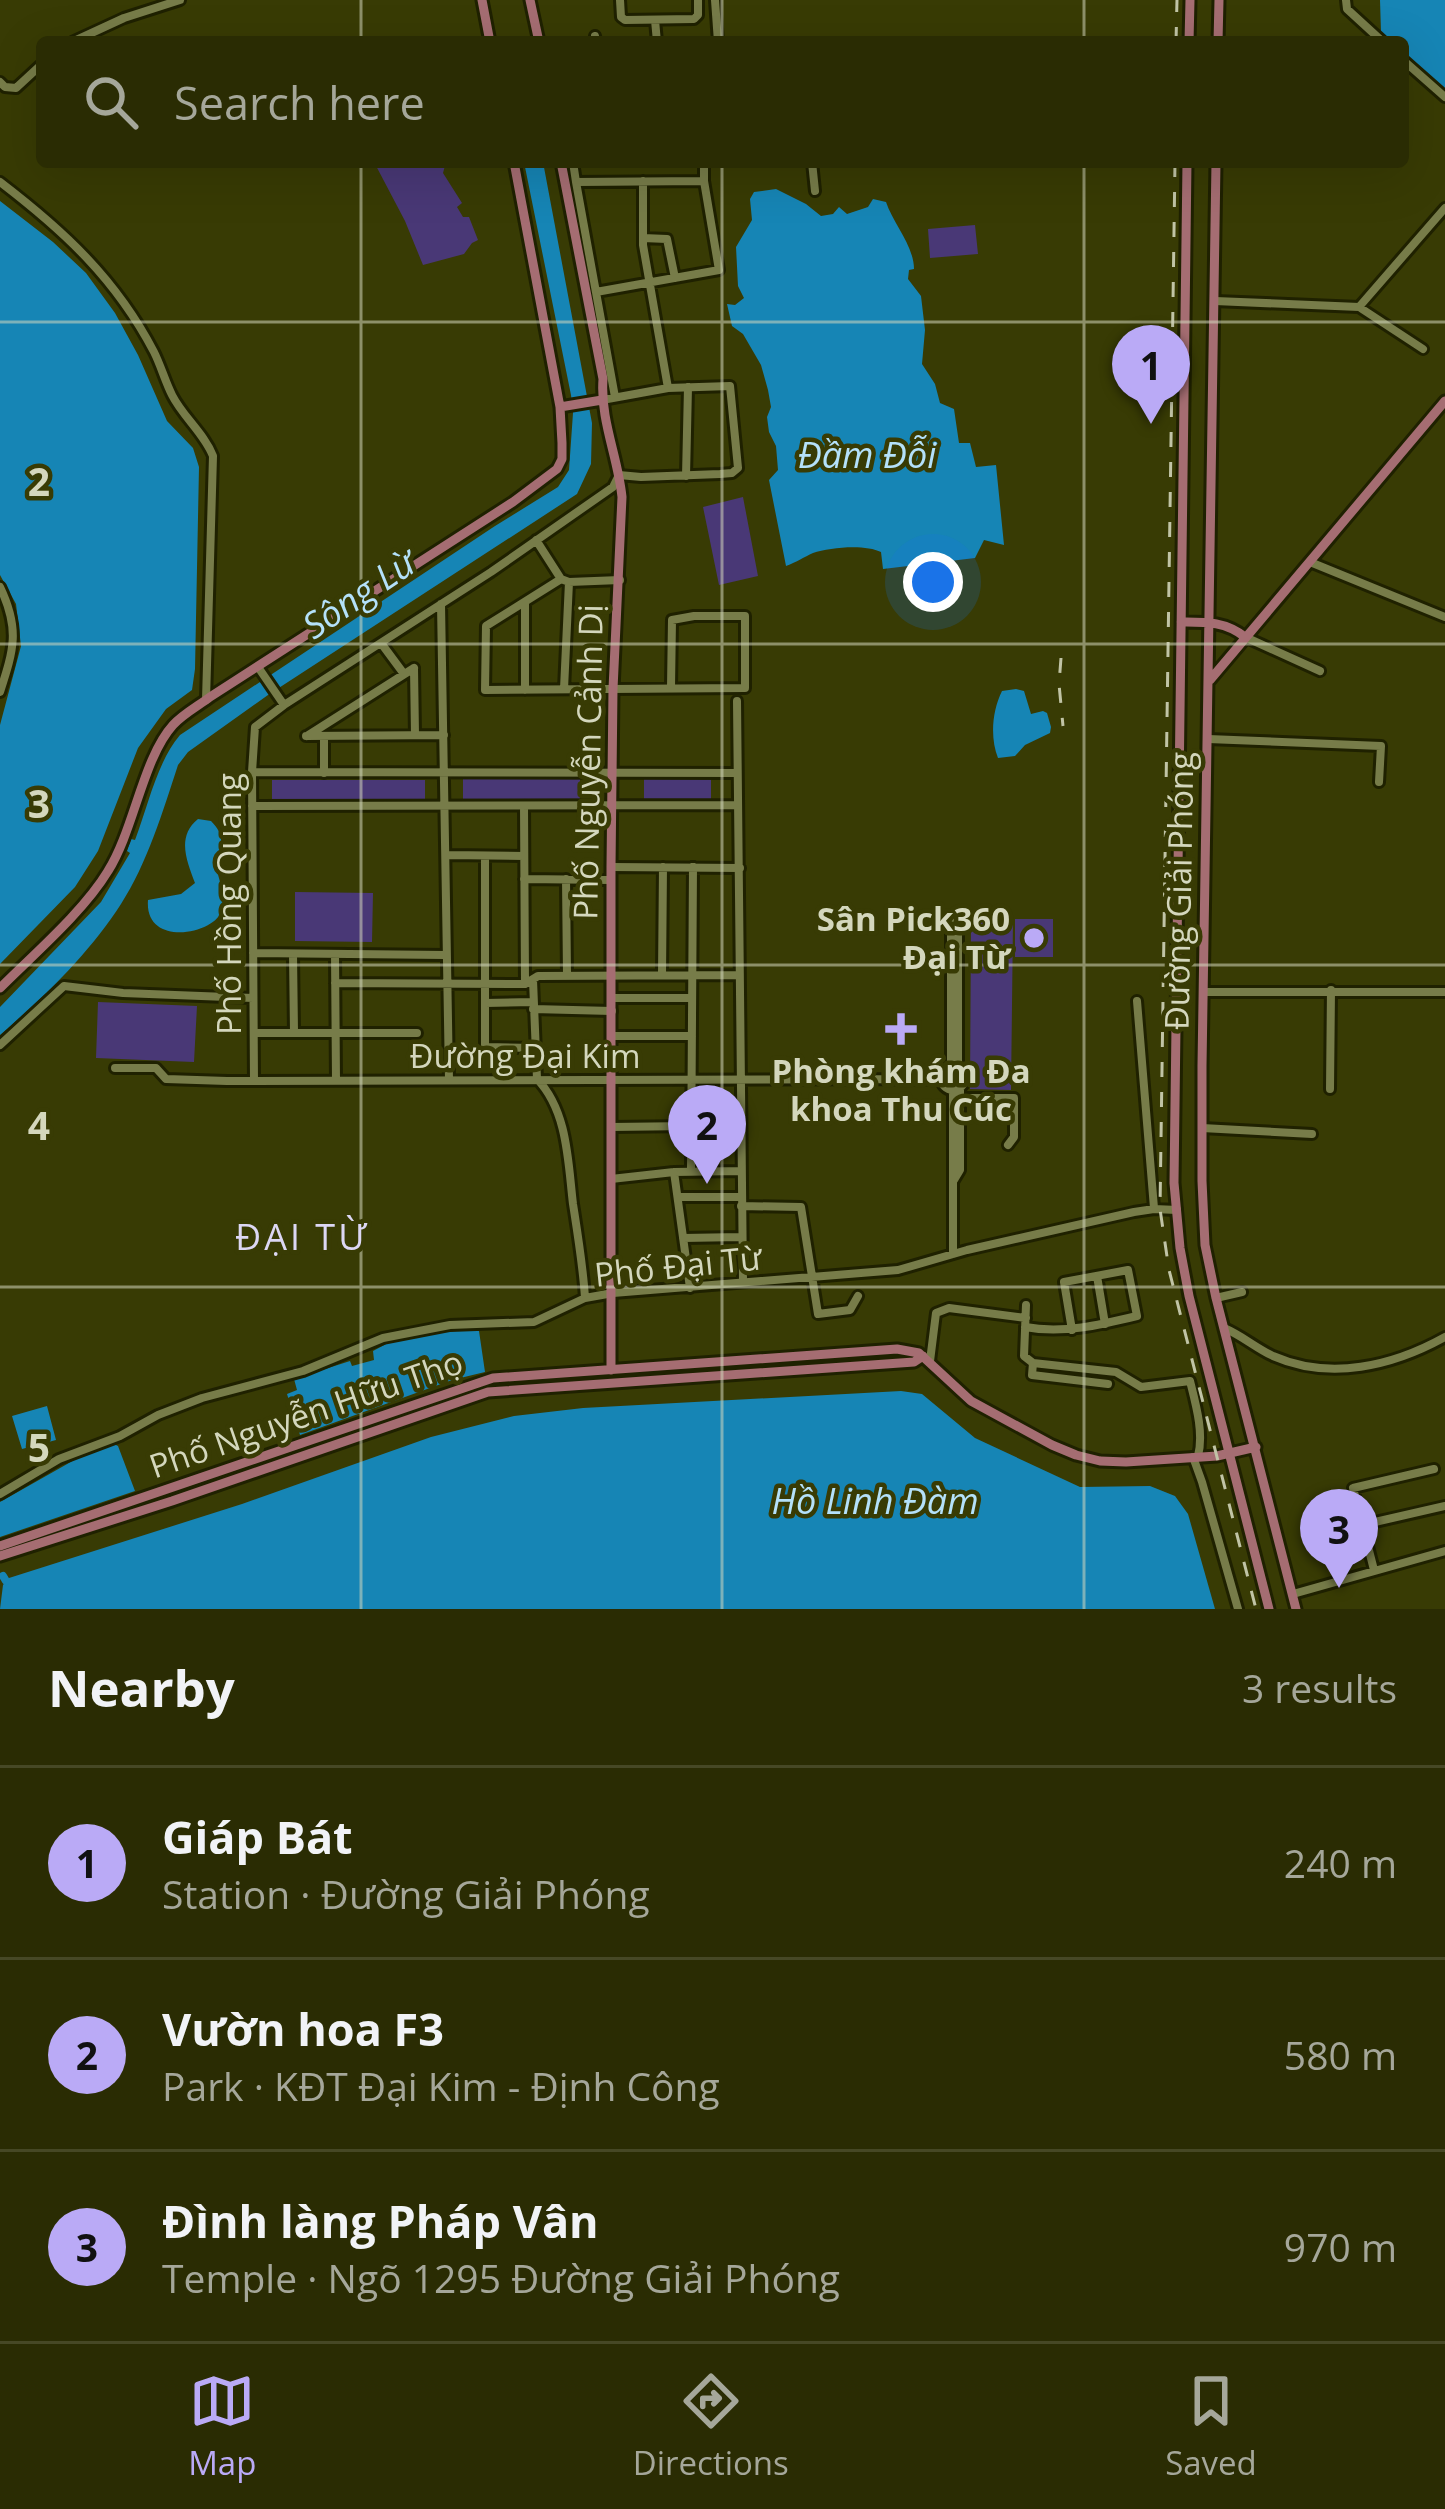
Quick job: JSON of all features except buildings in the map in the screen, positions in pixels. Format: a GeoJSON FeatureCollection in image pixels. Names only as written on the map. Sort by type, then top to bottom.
{"type":"FeatureCollection","features":[{"type":"Feature","properties":{"kind":"main road"},"geometry":{"type":"LineString","coordinates":[[482,0],[489,36]]}},
{"type":"Feature","properties":{"kind":"main road"},"geometry":{"type":"LineString","coordinates":[[530,0],[537,36]]}},
{"type":"Feature","properties":{"kind":"main road"},"geometry":{"type":"LineString","coordinates":[[1189,36],[1190,0]]}},
{"type":"Feature","properties":{"kind":"main road"},"geometry":{"type":"LineString","coordinates":[[1218,36],[1219,0]]}},
{"type":"Feature","properties":{"kind":"main road"},"geometry":{"type":"LineString","coordinates":[[0,988],[108,872],[173,724],[261,670],[557,469],[562,459],[564,406],[515,168]]}},
{"type":"Feature","properties":{"kind":"main road","name":"Phố Nguyễn Cảnh Dị"},"geometry":{"type":"LineString","coordinates":[[562,168],[604,380],[597,400],[622,497],[613,688],[611,1370]]}},
{"type":"Feature","properties":{"kind":"main road","name":"Đường Giải Phóng"},"geometry":{"type":"LineString","coordinates":[[1187,168],[1174,1183],[1189,1296],[1269,1609]]}},
{"type":"Feature","properties":{"kind":"main road","name":"Đường Giải Phóng"},"geometry":{"type":"LineString","coordinates":[[1216,168],[1202,1078],[1205,1244],[1296,1609]]}},
{"type":"Feature","properties":{"kind":"main road"},"geometry":{"type":"LineString","coordinates":[[564,406],[597,400]]}},
{"type":"Feature","properties":{"kind":"main road"},"geometry":{"type":"LineString","coordinates":[[1210,680],[1445,401]]}},
{"type":"Feature","properties":{"kind":"main road"},"geometry":{"type":"LineString","coordinates":[[1184,421],[1213,421]]}},
{"type":"Feature","properties":{"kind":"main road"},"geometry":{"type":"LineString","coordinates":[[1180,622],[1216,622],[1245,638]]}},
{"type":"Feature","properties":{"kind":"main road"},"geometry":{"type":"LineString","coordinates":[[1174,1079],[1202,1078]]}},
{"type":"Feature","properties":{"kind":"main road","name":"Phố Nguyễn Hữu Thọ"},"geometry":{"type":"LineString","coordinates":[[0,1546],[170,1496],[493,1378],[897,1349],[914,1351],[926,1359]]}},
{"type":"Feature","properties":{"kind":"main road"},"geometry":{"type":"LineString","coordinates":[[926,1359],[971,1401],[1076,1455],[1126,1462],[1256,1447]]}},
{"type":"Feature","properties":{"kind":"main road","name":"Phố Nguyễn Hữu Thọ"},"geometry":{"type":"LineString","coordinates":[[0,1556],[488,1392],[926,1359]]}},
{"type":"Feature","properties":{"kind":"street"},"geometry":{"type":"LineString","coordinates":[[85,36],[180,0]]}},
{"type":"Feature","properties":{"kind":"street"},"geometry":{"type":"LineString","coordinates":[[620,0],[623,19],[655,20],[696,18],[698,0]]}},
{"type":"Feature","properties":{"kind":"street"},"geometry":{"type":"LineString","coordinates":[[715,0],[718,36]]}},
{"type":"Feature","properties":{"kind":"street"},"geometry":{"type":"LineString","coordinates":[[1347,5],[1377,36]]}},
{"type":"Feature","properties":{"kind":"street"},"geometry":{"type":"LineString","coordinates":[[655,20],[656,36]]}},
{"type":"Feature","properties":{"kind":"street"},"geometry":{"type":"LineString","coordinates":[[1409,64],[1445,97]]}},
{"type":"Feature","properties":{"kind":"street"},"geometry":{"type":"LineString","coordinates":[[0,82],[16,88],[36,70]]}},
{"type":"Feature","properties":{"kind":"street"},"geometry":{"type":"LineString","coordinates":[[574,168],[615,397]]}},
{"type":"Feature","properties":{"kind":"street"},"geometry":{"type":"LineString","coordinates":[[596,292],[720,267],[704,168]]}},
{"type":"Feature","properties":{"kind":"street"},"geometry":{"type":"LineString","coordinates":[[813,168],[815,191]]}},
{"type":"Feature","properties":{"kind":"street"},"geometry":{"type":"LineString","coordinates":[[643,181],[648,283],[668,388]]}},
{"type":"Feature","properties":{"kind":"street"},"geometry":{"type":"LineString","coordinates":[[576,182],[704,181]]}},
{"type":"Feature","properties":{"kind":"street"},"geometry":{"type":"LineString","coordinates":[[0,182],[51,221],[103,273],[154,352],[173,397],[207,441],[212,456],[206,700]]}},
{"type":"Feature","properties":{"kind":"street"},"geometry":{"type":"LineString","coordinates":[[1359,307],[1445,208]]}},
{"type":"Feature","properties":{"kind":"street"},"geometry":{"type":"LineString","coordinates":[[643,238],[667,239],[675,278]]}},
{"type":"Feature","properties":{"kind":"street"},"geometry":{"type":"LineString","coordinates":[[1215,301],[1359,307],[1423,350]]}},
{"type":"Feature","properties":{"kind":"street"},"geometry":{"type":"LineString","coordinates":[[261,670],[281,700],[441,604],[613,487],[619,475],[686,476],[732,473],[738,468],[730,386],[668,388],[597,400]]}},
{"type":"Feature","properties":{"kind":"street"},"geometry":{"type":"LineString","coordinates":[[686,476],[688,387]]}},
{"type":"Feature","properties":{"kind":"street"},"geometry":{"type":"LineString","coordinates":[[536,540],[565,581],[564,689]]}},
{"type":"Feature","properties":{"kind":"street"},"geometry":{"type":"LineString","coordinates":[[1310,562],[1445,617]]}},
{"type":"Feature","properties":{"kind":"street"},"geometry":{"type":"LineString","coordinates":[[620,580],[565,581],[486,626],[485,690],[745,688],[745,616],[672,620],[671,687]]}},
{"type":"Feature","properties":{"kind":"street"},"geometry":{"type":"LineString","coordinates":[[0,587],[10,608],[14,636],[0,692]]}},
{"type":"Feature","properties":{"kind":"street"},"geometry":{"type":"LineString","coordinates":[[525,601],[525,689]]}},
{"type":"Feature","properties":{"kind":"street"},"geometry":{"type":"LineString","coordinates":[[441,604],[449,1080]]}},
{"type":"Feature","properties":{"kind":"street"},"geometry":{"type":"LineString","coordinates":[[1245,638],[1320,671]]}},
{"type":"Feature","properties":{"kind":"street"},"geometry":{"type":"LineString","coordinates":[[382,643],[404,674]]}},
{"type":"Feature","properties":{"kind":"street"},"geometry":{"type":"LineString","coordinates":[[415,735],[414,668],[306,736],[444,735]]}},
{"type":"Feature","properties":{"kind":"street","name":"Phố Hồng Quang"},"geometry":{"type":"LineString","coordinates":[[254,1081],[255,727],[281,700]]}},
{"type":"Feature","properties":{"kind":"street"},"geometry":{"type":"LineString","coordinates":[[737,701],[742,1282]]}},
{"type":"Feature","properties":{"kind":"street"},"geometry":{"type":"LineString","coordinates":[[324,736],[324,773]]}},
{"type":"Feature","properties":{"kind":"street"},"geometry":{"type":"LineString","coordinates":[[1208,740],[1381,746],[1379,782]]}},
{"type":"Feature","properties":{"kind":"street"},"geometry":{"type":"LineString","coordinates":[[252,772],[737,773]]}},
{"type":"Feature","properties":{"kind":"street"},"geometry":{"type":"LineString","coordinates":[[253,806],[737,805]]}},
{"type":"Feature","properties":{"kind":"street"},"geometry":{"type":"LineString","coordinates":[[524,806],[537,1079],[544,1086],[569,1155],[586,1298]]}},
{"type":"Feature","properties":{"kind":"street"},"geometry":{"type":"LineString","coordinates":[[447,855],[524,856]]}},
{"type":"Feature","properties":{"kind":"street"},"geometry":{"type":"LineString","coordinates":[[485,856],[485,1047],[534,1048]]}},
{"type":"Feature","properties":{"kind":"street"},"geometry":{"type":"LineString","coordinates":[[611,867],[740,868]]}},
{"type":"Feature","properties":{"kind":"street"},"geometry":{"type":"LineString","coordinates":[[662,975],[663,867]]}},
{"type":"Feature","properties":{"kind":"street"},"geometry":{"type":"LineString","coordinates":[[691,1172],[693,867]]}},
{"type":"Feature","properties":{"kind":"street"},"geometry":{"type":"LineString","coordinates":[[524,879],[611,880]]}},
{"type":"Feature","properties":{"kind":"street"},"geometry":{"type":"LineString","coordinates":[[566,879],[567,975]]}},
{"type":"Feature","properties":{"kind":"street"},"geometry":{"type":"LineString","coordinates":[[953,1254],[958,1092],[965,1077],[954,1067],[955,918]]}},
{"type":"Feature","properties":{"kind":"street"},"geometry":{"type":"LineString","coordinates":[[253,953],[446,955]]}},
{"type":"Feature","properties":{"kind":"street"},"geometry":{"type":"LineString","coordinates":[[293,954],[294,1032]]}},
{"type":"Feature","properties":{"kind":"street"},"geometry":{"type":"LineString","coordinates":[[335,954],[336,1081]]}},
{"type":"Feature","properties":{"kind":"street"},"geometry":{"type":"LineString","coordinates":[[335,982],[485,984],[529,981],[538,976],[739,975]]}},
{"type":"Feature","properties":{"kind":"street"},"geometry":{"type":"LineString","coordinates":[[0,1045],[64,986],[253,998]]}},
{"type":"Feature","properties":{"kind":"street"},"geometry":{"type":"LineString","coordinates":[[1330,1089],[1331,990]]}},
{"type":"Feature","properties":{"kind":"street"},"geometry":{"type":"LineString","coordinates":[[1204,992],[1445,992]]}},
{"type":"Feature","properties":{"kind":"street"},"geometry":{"type":"LineString","coordinates":[[485,1003],[533,1006],[692,998]]}},
{"type":"Feature","properties":{"kind":"street"},"geometry":{"type":"LineString","coordinates":[[1137,1000],[1154,1209]]}},
{"type":"Feature","properties":{"kind":"street"},"geometry":{"type":"LineString","coordinates":[[254,1033],[417,1033]]}},
{"type":"Feature","properties":{"kind":"street"},"geometry":{"type":"LineString","coordinates":[[611,1036],[692,1036]]}},
{"type":"Feature","properties":{"kind":"street"},"geometry":{"type":"LineString","coordinates":[[954,1067],[942,1072],[940,1079],[946,1088],[1014,1098],[1014,1137],[1008,1145]]}},
{"type":"Feature","properties":{"kind":"street","name":"Đường Đại Kim"},"geometry":{"type":"LineString","coordinates":[[116,1068],[156,1068],[166,1079],[254,1081],[940,1079]]}},
{"type":"Feature","properties":{"kind":"street"},"geometry":{"type":"LineString","coordinates":[[611,1126],[691,1126]]}},
{"type":"Feature","properties":{"kind":"street"},"geometry":{"type":"LineString","coordinates":[[1202,1128],[1312,1134]]}},
{"type":"Feature","properties":{"kind":"street"},"geometry":{"type":"LineString","coordinates":[[674,1172],[690,1288]]}},
{"type":"Feature","properties":{"kind":"street"},"geometry":{"type":"LineString","coordinates":[[610,1179],[740,1172]]}},
{"type":"Feature","properties":{"kind":"street"},"geometry":{"type":"LineString","coordinates":[[677,1197],[801,1207],[818,1314],[850,1310],[858,1296]]}},
{"type":"Feature","properties":{"kind":"street","name":"Phố Đại Từ"},"geometry":{"type":"LineString","coordinates":[[0,1494],[68,1454],[121,1436],[158,1415],[302,1370],[383,1338],[449,1325],[534,1322],[586,1298],[613,1293],[898,1270],[1154,1209],[1177,1210]]}},
{"type":"Feature","properties":{"kind":"street"},"geometry":{"type":"LineString","coordinates":[[683,1238],[741,1237]]}},
{"type":"Feature","properties":{"kind":"street"},"geometry":{"type":"LineString","coordinates":[[926,1359],[936,1313],[941,1310],[966,1309],[1042,1330],[1072,1330],[1137,1316],[1129,1270],[1064,1282],[1072,1330]]}},
{"type":"Feature","properties":{"kind":"street"},"geometry":{"type":"LineString","coordinates":[[1097,1276],[1105,1324]]}},
{"type":"Feature","properties":{"kind":"street"},"geometry":{"type":"LineString","coordinates":[[1216,1298],[1242,1292]]}},
{"type":"Feature","properties":{"kind":"street"},"geometry":{"type":"LineString","coordinates":[[1026,1305],[1024,1356],[1033,1363],[1116,1372],[1141,1387],[1190,1381],[1201,1449],[1195,1456],[1238,1609]]}},
{"type":"Feature","properties":{"kind":"street"},"geometry":{"type":"LineString","coordinates":[[1224,1328],[1288,1362],[1335,1369],[1372,1366],[1412,1354],[1445,1337]]}},
{"type":"Feature","properties":{"kind":"street"},"geometry":{"type":"LineString","coordinates":[[1033,1363],[1033,1375],[1108,1384]]}},
{"type":"Feature","properties":{"kind":"street"},"geometry":{"type":"LineString","coordinates":[[611,1370],[612,1383]]}},
{"type":"Feature","properties":{"kind":"street"},"geometry":{"type":"LineString","coordinates":[[1374,1570],[1353,1488],[1434,1468]]}},
{"type":"Feature","properties":{"kind":"street"},"geometry":{"type":"LineString","coordinates":[[1362,1525],[1445,1506]]}},
{"type":"Feature","properties":{"kind":"street"},"geometry":{"type":"LineString","coordinates":[[1292,1594],[1445,1551]]}},
{"type":"Feature","properties":{"kind":"shaded area"},"geometry":{"type":"Polygon","coordinates":[[[377,168],[444,168],[462,203],[457,207],[463,217],[469,217],[478,240],[464,254],[423,265],[377,168]]]}},
{"type":"Feature","properties":{"kind":"shaded area"},"geometry":{"type":"Polygon","coordinates":[[[975,225],[978,254],[930,258],[928,229],[975,225]]]}},
{"type":"Feature","properties":{"kind":"shaded area"},"geometry":{"type":"Polygon","coordinates":[[[743,497],[758,576],[719,585],[703,507],[743,497]]]}},
{"type":"Feature","properties":{"kind":"shaded area"},"geometry":{"type":"Polygon","coordinates":[[[463,778],[580,779],[580,800],[463,799],[463,778]]]}},
{"type":"Feature","properties":{"kind":"shaded area"},"geometry":{"type":"Polygon","coordinates":[[[644,779],[711,779],[711,800],[644,799],[644,779]]]}},
{"type":"Feature","properties":{"kind":"shaded area"},"geometry":{"type":"Polygon","coordinates":[[[272,780],[425,780],[425,801],[272,801],[272,780]]]}},
{"type":"Feature","properties":{"kind":"shaded area"},"geometry":{"type":"Polygon","coordinates":[[[295,892],[373,893],[372,942],[295,941],[295,892]]]}},
{"type":"Feature","properties":{"kind":"shaded area","name":"Sân Pick360 Đại Từ"},"geometry":{"type":"Polygon","coordinates":[[[1015,919],[1053,919],[1053,957],[1015,957],[1015,919]]]}},
{"type":"Feature","properties":{"kind":"shaded area"},"geometry":{"type":"Polygon","coordinates":[[[971,921],[1013,921],[1011,1090],[970,1089],[971,921]]]}},
{"type":"Feature","properties":{"kind":"shaded area"},"geometry":{"type":"Polygon","coordinates":[[[98,1002],[197,1006],[194,1062],[96,1058],[98,1002]]]}},
{"type":"Feature","properties":{"kind":"water"},"geometry":{"type":"Polygon","coordinates":[[[1380,0],[1445,0],[1445,90],[1409,57],[1409,36],[1381,32],[1380,0]]]}},
{"type":"Feature","properties":{"kind":"water"},"geometry":{"type":"Polygon","coordinates":[[[525,168],[544,168],[592,423],[591,464],[577,494],[188,752],[178,765],[147,855],[121,904],[65,974],[0,1035],[0,1007],[101,902],[130,853],[131,839],[135,840],[159,771],[180,735],[558,487],[569,470],[571,395],[525,168]]]}},
{"type":"Feature","properties":{"kind":"water","name":"Đầm Đỗi"},"geometry":{"type":"Polygon","coordinates":[[[776,189],[821,216],[839,207],[847,214],[868,207],[873,199],[886,202],[913,260],[908,279],[921,296],[922,364],[940,403],[954,409],[959,443],[970,443],[976,467],[996,465],[1004,545],[984,540],[975,558],[883,569],[881,552],[838,548],[786,566],[769,480],[778,470],[767,417],[771,407],[768,390],[761,365],[743,334],[732,326],[727,304],[735,305],[744,298],[738,286],[736,247],[752,220],[750,199],[754,192],[776,189]]]}},
{"type":"Feature","properties":{"kind":"water"},"geometry":{"type":"Polygon","coordinates":[[[0,201],[86,273],[115,313],[167,421],[193,448],[199,467],[192,690],[166,709],[138,748],[98,851],[75,887],[0,964],[0,725],[21,646],[16,604],[0,575],[0,201]]]}},
{"type":"Feature","properties":{"kind":"water"},"geometry":{"type":"Polygon","coordinates":[[[1002,691],[1024,691],[1031,714],[1047,713],[1050,733],[1025,745],[1015,756],[998,758],[993,733],[996,707],[1002,691]]]}},
{"type":"Feature","properties":{"kind":"water"},"geometry":{"type":"Polygon","coordinates":[[[198,819],[211,821],[220,836],[214,861],[222,909],[218,918],[196,930],[169,931],[157,926],[148,900],[181,894],[195,883],[185,841],[198,819]]]}},
{"type":"Feature","properties":{"kind":"water"},"geometry":{"type":"Polygon","coordinates":[[[440,1331],[479,1331],[485,1372],[300,1435],[287,1394],[297,1390],[294,1379],[350,1361],[352,1366],[374,1360],[373,1351],[388,1343],[440,1331]]]}},
{"type":"Feature","properties":{"kind":"water","name":"Hồ Linh Đàm"},"geometry":{"type":"Polygon","coordinates":[[[901,1391],[922,1394],[975,1438],[1080,1487],[1150,1486],[1175,1496],[1188,1514],[1215,1609],[0,1609],[3,1585],[9,1578],[242,1504],[431,1437],[514,1416],[901,1391]]]}},
{"type":"Feature","properties":{"kind":"water"},"geometry":{"type":"Polygon","coordinates":[[[47,1406],[56,1440],[22,1449],[12,1416],[47,1406]]]}},
{"type":"Feature","properties":{"kind":"water"},"geometry":{"type":"Polygon","coordinates":[[[112,1443],[118,1446],[135,1491],[0,1537],[0,1502],[112,1443]]]}},
{"type":"Feature","properties":{"kind":"waterway"},"geometry":{"type":"LineString","coordinates":[[3,1576],[6,1581]]}},
{"type":"Feature","properties":{"kind":"railway"},"geometry":{"type":"LineString","coordinates":[[1176,36],[1177,0]]}},
{"type":"Feature","properties":{"kind":"railway"},"geometry":{"type":"LineString","coordinates":[[1175,168],[1160,1209],[1169,1270],[1256,1609]]}},
{"type":"Feature","properties":{"kind":"railway"},"geometry":{"type":"LineString","coordinates":[[1061,658],[1063,726]]}},
{"type":"Feature","properties":{"kind":"place","name":"Giáp Bát"},"geometry":{"type":"Point","coordinates":[1151,424]}},
{"type":"Feature","properties":{"kind":"place","name":"Sân Pick360 Đại Từ"},"geometry":{"type":"Point","coordinates":[1034,938]}},
{"type":"Feature","properties":{"kind":"place","name":"Phòng khám Đa khoa Thu Cúc"},"geometry":{"type":"Point","coordinates":[901,1029]}},
{"type":"Feature","properties":{"kind":"place","name":"Vườn hoa F3"},"geometry":{"type":"Point","coordinates":[707,1184]}},
{"type":"Feature","properties":{"kind":"place","name":"Đình làng Pháp Vân"},"geometry":{"type":"Point","coordinates":[1339,1588]}},
{"type":"Feature","properties":{"kind":"district","name":"ĐẠI TỪ"},"geometry":{"type":"Point","coordinates":[302,1237]}},
{"type":"Feature","properties":{"kind":"water label","name":"Sông Lừ"},"geometry":{"type":"Point","coordinates":[359,594]}}]}
